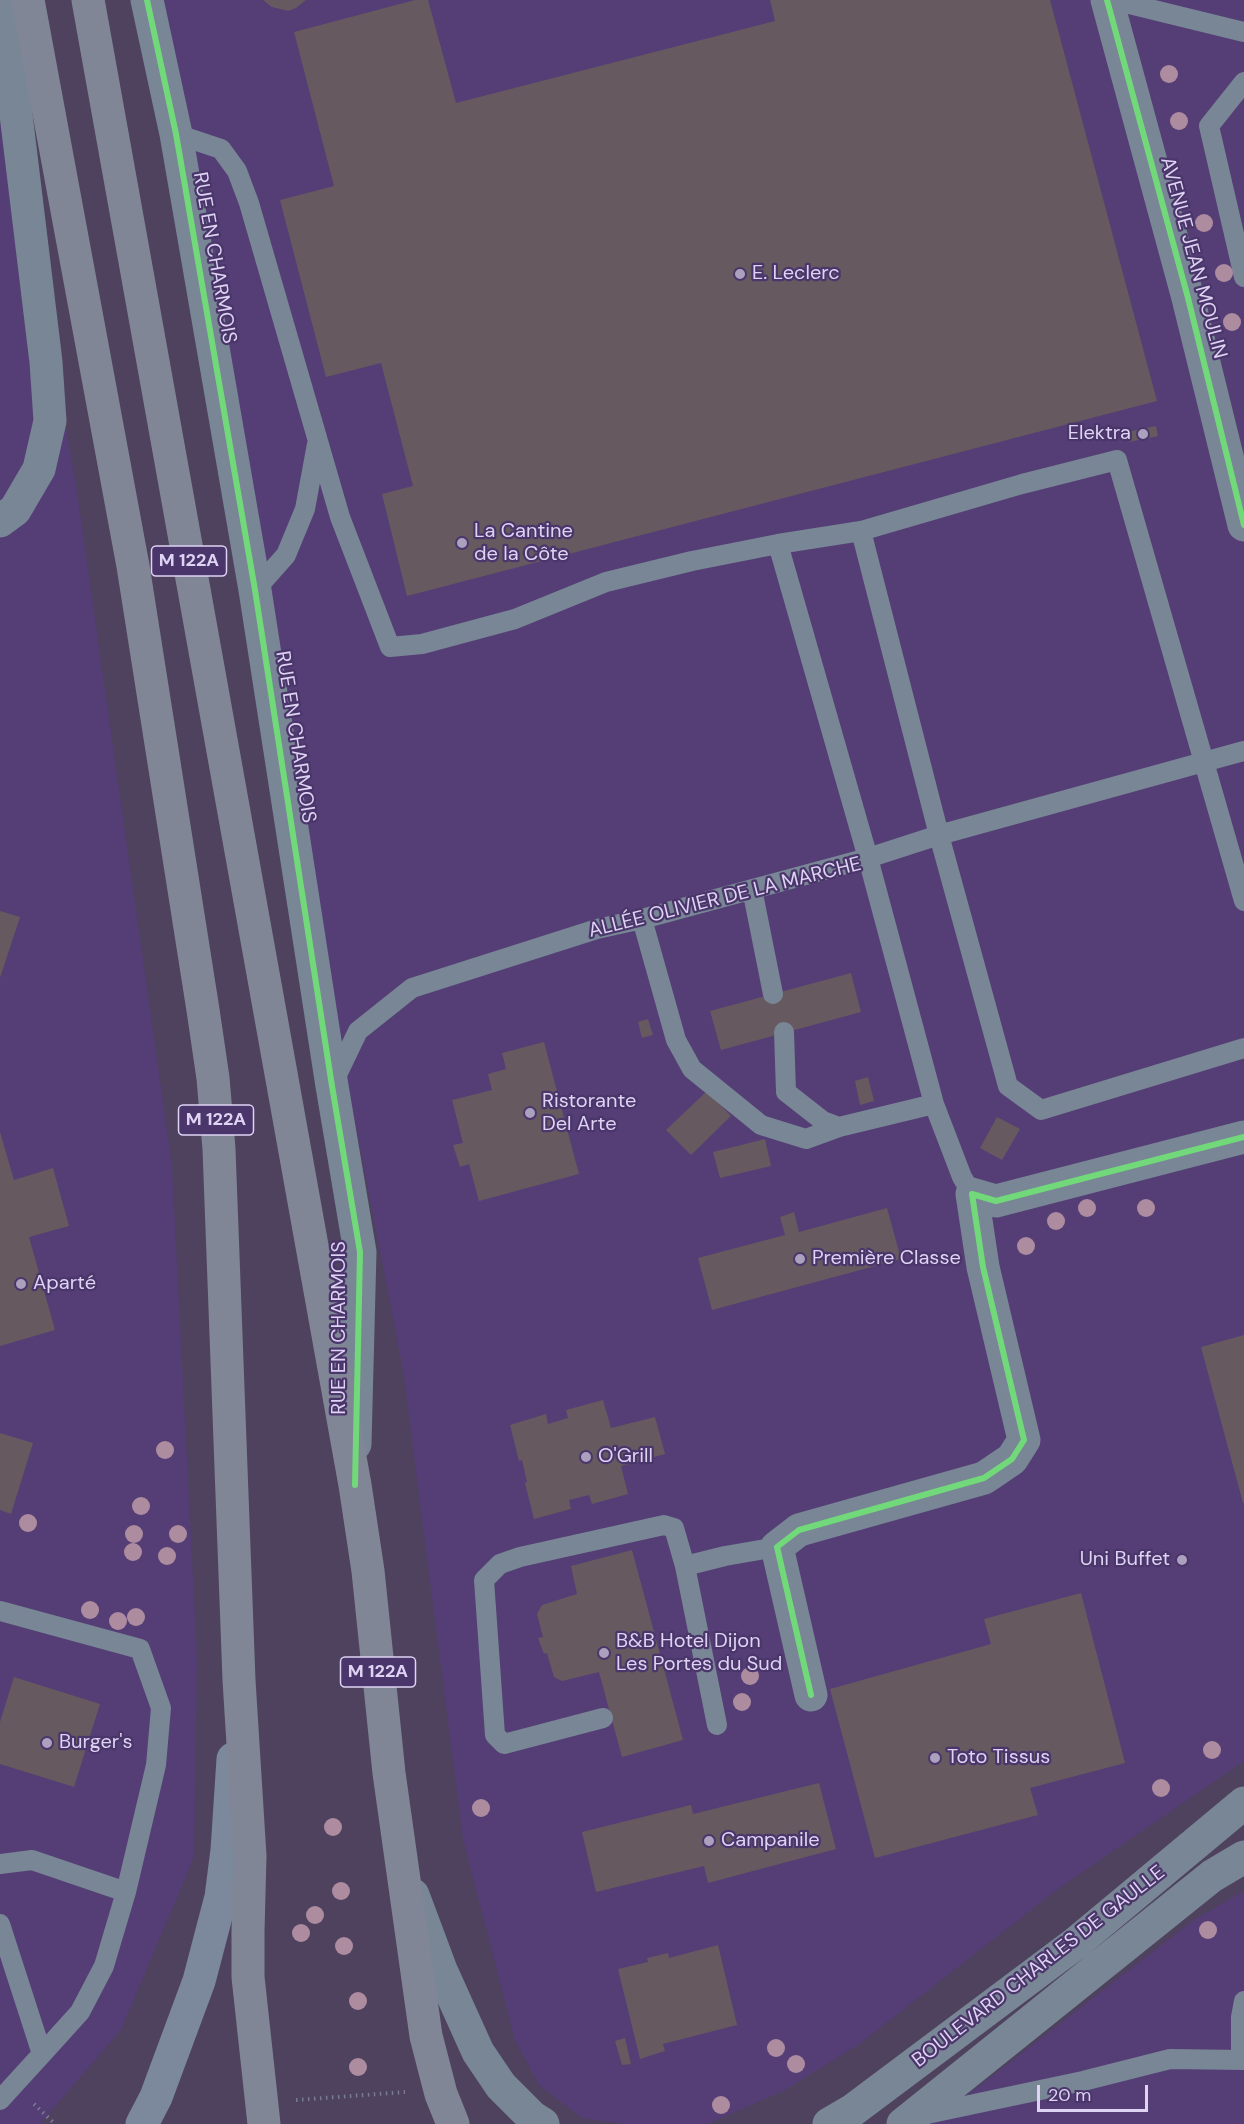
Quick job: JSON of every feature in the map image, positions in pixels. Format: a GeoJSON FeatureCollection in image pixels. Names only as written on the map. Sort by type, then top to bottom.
{"type":"FeatureCollection","features":[{"type":"Feature","properties":{"kind":"main road","name":"M 122A"},"geometry":{"type":"LineString","coordinates":[[28,0],[132,566],[213,1078],[219,1149],[239,1680],[250,1856],[249,1977],[253,2031],[264,2115]]}},
{"type":"Feature","properties":{"kind":"main road","name":"M 122A"},"geometry":{"type":"LineString","coordinates":[[88,0],[354,1485],[368,1571],[389,1773],[426,2036],[441,2094],[453,2124]]}},
{"type":"Feature","properties":{"kind":"main road"},"geometry":{"type":"LineString","coordinates":[[142,2124],[156,2097],[199,1981],[221,1897],[227,1850],[239,1680]]}},
{"type":"Feature","properties":{"kind":"street"},"geometry":{"type":"LineString","coordinates":[[0,521],[15,510],[39,469],[50,421],[46,362],[6,32],[5,0]]}},
{"type":"Feature","properties":{"kind":"street","name":"RUE EN CHARMOIS"},"geometry":{"type":"LineString","coordinates":[[147,0],[176,134],[255,590],[360,1252],[354,1485]]}},
{"type":"Feature","properties":{"kind":"street","name":"AVENUE JEAN MOULIN"},"geometry":{"type":"LineString","coordinates":[[1107,0],[1185,286],[1238,468],[1244,525]]}},
{"type":"Feature","properties":{"kind":"street"},"geometry":{"type":"LineString","coordinates":[[972,1194],[996,1201],[1244,1137]]}},
{"type":"Feature","properties":{"kind":"street","name":"ALLÉE OLIVIER DE LA MARCHE"},"geometry":{"type":"LineString","coordinates":[[777,1547],[799,1530],[984,1478],[1012,1459],[1024,1440],[983,1267],[972,1194]]}},
{"type":"Feature","properties":{"kind":"street"},"geometry":{"type":"LineString","coordinates":[[777,1547],[811,1695]]}},
{"type":"Feature","properties":{"kind":"street","name":"BOULEVARD CHARLES DE GAULLE"},"geometry":{"type":"LineString","coordinates":[[829,2124],[854,2110],[1076,1943],[1244,1803]]}},
{"type":"Feature","properties":{"kind":"street","name":"BOULEVARD CHARLES DE GAULLE"},"geometry":{"type":"LineString","coordinates":[[908,2121],[1212,1876],[1244,1857]]}},
{"type":"Feature","properties":{"kind":"street"},"geometry":{"type":"LineString","coordinates":[[401,1860],[441,1970],[478,2052],[501,2086],[532,2117],[543,2124]]}},
{"type":"Feature","properties":{"kind":"lane"},"geometry":{"type":"LineString","coordinates":[[1113,0],[1244,32]]}},
{"type":"Feature","properties":{"kind":"lane"},"geometry":{"type":"LineString","coordinates":[[1244,82],[1209,126],[1244,277]]}},
{"type":"Feature","properties":{"kind":"lane"},"geometry":{"type":"LineString","coordinates":[[176,134],[221,149],[237,171],[249,203],[340,517],[390,646],[422,644],[515,619],[606,582],[692,561],[861,531],[1022,484],[1117,460],[1244,901]]}},
{"type":"Feature","properties":{"kind":"lane"},"geometry":{"type":"LineString","coordinates":[[255,590],[286,555],[305,509],[318,440]]}},
{"type":"Feature","properties":{"kind":"lane"},"geometry":{"type":"LineString","coordinates":[[861,531],[939,835],[1008,1086],[1041,1110],[1244,1048]]}},
{"type":"Feature","properties":{"kind":"lane"},"geometry":{"type":"LineString","coordinates":[[778,544],[868,858],[939,835],[1244,751]]}},
{"type":"Feature","properties":{"kind":"lane","name":"ALLÉE OLIVIER DE LA MARCHE"},"geometry":{"type":"LineString","coordinates":[[332,1086],[358,1031],[412,988],[597,929],[868,858],[934,1104],[962,1178],[972,1194]]}},
{"type":"Feature","properties":{"kind":"lane"},"geometry":{"type":"LineString","coordinates":[[752,889],[773,994]]}},
{"type":"Feature","properties":{"kind":"lane"},"geometry":{"type":"LineString","coordinates":[[642,919],[676,1040],[692,1069],[762,1125],[806,1139],[840,1127],[934,1104]]}},
{"type":"Feature","properties":{"kind":"lane"},"geometry":{"type":"LineString","coordinates":[[784,1032],[786,1092],[822,1121],[840,1127]]}},
{"type":"Feature","properties":{"kind":"lane"},"geometry":{"type":"LineString","coordinates":[[603,1718],[504,1744],[495,1735],[484,1580],[500,1564],[520,1557],[664,1525],[674,1528],[685,1566],[717,1725]]}},
{"type":"Feature","properties":{"kind":"lane"},"geometry":{"type":"LineString","coordinates":[[685,1566],[724,1556],[777,1547]]}},
{"type":"Feature","properties":{"kind":"lane"},"geometry":{"type":"LineString","coordinates":[[0,1611],[140,1649],[161,1708],[156,1764],[126,1892],[104,1966],[80,2012],[0,2100]]}},
{"type":"Feature","properties":{"kind":"lane"},"geometry":{"type":"LineString","coordinates":[[0,1864],[32,1860],[126,1892]]}},
{"type":"Feature","properties":{"kind":"lane"},"geometry":{"type":"LineString","coordinates":[[0,1924],[42,2054]]}},
{"type":"Feature","properties":{"kind":"lane"},"geometry":{"type":"LineString","coordinates":[[908,2121],[1170,2059],[1243,2059],[1241,2017],[1244,2001]]}},
{"type":"Feature","properties":{"kind":"path"},"geometry":{"type":"LineString","coordinates":[[264,2115],[285,2100],[411,2091],[441,2094]]}},
{"type":"Feature","properties":{"kind":"shaded area"},"geometry":{"type":"Polygon","coordinates":[[[139,0],[1244,0],[1244,1761],[1058,1889],[858,2045],[785,2090],[708,2124],[624,2124],[582,2118],[539,2085],[515,2040],[463,1839],[403,1370],[139,0]]]}},
{"type":"Feature","properties":{"kind":"shaded area"},"geometry":{"type":"Polygon","coordinates":[[[0,48],[77,491],[172,1166],[197,1657],[194,1857],[121,2030],[40,2124],[0,2124],[0,48]]]}},
{"type":"Feature","properties":{"kind":"shaded area"},"geometry":{"type":"Polygon","coordinates":[[[1244,1891],[1244,2124],[930,2124],[1194,1920],[1244,1891]]]}},
{"type":"Feature","properties":{"kind":"building"},"geometry":{"type":"Polygon","coordinates":[[[263,0],[306,0],[288,11],[272,7],[263,0]]]}},
{"type":"Feature","properties":{"kind":"building","name":"E. Leclerc"},"geometry":{"type":"Polygon","coordinates":[[[415,0],[428,0],[456,103],[775,21],[770,0],[1050,0],[1157,401],[407,596],[382,494],[413,486],[381,363],[326,377],[280,200],[334,186],[294,32],[415,0]]]}},
{"type":"Feature","properties":{"kind":"building","name":"Elektra"},"geometry":{"type":"Polygon","coordinates":[[[1156,426],[1158,436],[1129,442],[1127,432],[1156,426]]]}},
{"type":"Feature","properties":{"kind":"building"},"geometry":{"type":"Polygon","coordinates":[[[0,911],[20,917],[0,978],[0,911]]]}},
{"type":"Feature","properties":{"kind":"building"},"geometry":{"type":"Polygon","coordinates":[[[851,973],[861,1012],[721,1050],[710,1011],[851,973]]]}},
{"type":"Feature","properties":{"kind":"building"},"geometry":{"type":"Polygon","coordinates":[[[648,1019],[653,1035],[642,1038],[638,1022],[648,1019]]]}},
{"type":"Feature","properties":{"kind":"building"},"geometry":{"type":"Polygon","coordinates":[[[544,1042],[579,1174],[479,1201],[469,1164],[460,1167],[453,1145],[463,1143],[452,1100],[492,1090],[488,1074],[506,1069],[502,1053],[544,1042]]]}},
{"type":"Feature","properties":{"kind":"building"},"geometry":{"type":"Polygon","coordinates":[[[868,1077],[874,1101],[860,1105],[855,1081],[868,1077]]]}},
{"type":"Feature","properties":{"kind":"building"},"geometry":{"type":"Polygon","coordinates":[[[707,1091],[731,1116],[691,1155],[666,1130],[707,1091]]]}},
{"type":"Feature","properties":{"kind":"building"},"geometry":{"type":"Polygon","coordinates":[[[997,1117],[1020,1129],[1002,1160],[980,1148],[997,1117]]]}},
{"type":"Feature","properties":{"kind":"building","name":"Aparté"},"geometry":{"type":"Polygon","coordinates":[[[0,1132],[14,1180],[53,1168],[69,1226],[29,1237],[55,1330],[0,1346],[0,1132]]]}},
{"type":"Feature","properties":{"kind":"building"},"geometry":{"type":"Polygon","coordinates":[[[765,1139],[771,1166],[720,1178],[713,1152],[765,1139]]]}},
{"type":"Feature","properties":{"kind":"building","name":"Première Classe"},"geometry":{"type":"Polygon","coordinates":[[[887,1208],[901,1259],[712,1310],[698,1258],[785,1235],[780,1217],[794,1212],[799,1232],[887,1208]]]}},
{"type":"Feature","properties":{"kind":"building"},"geometry":{"type":"Polygon","coordinates":[[[1244,1335],[1244,1503],[1243,1503],[1201,1347],[1244,1335]]]}},
{"type":"Feature","properties":{"kind":"building","name":"O'Grill"},"geometry":{"type":"Polygon","coordinates":[[[603,1400],[611,1428],[655,1417],[665,1454],[621,1466],[628,1494],[592,1504],[589,1495],[569,1500],[571,1509],[534,1519],[522,1460],[519,1461],[510,1425],[546,1414],[548,1424],[568,1418],[566,1410],[603,1400]]]}},
{"type":"Feature","properties":{"kind":"building"},"geometry":{"type":"Polygon","coordinates":[[[0,1433],[33,1443],[11,1514],[0,1510],[0,1433]]]}},
{"type":"Feature","properties":{"kind":"building","name":"B&B Hotel Dijon Les Portes du Sud"},"geometry":{"type":"Polygon","coordinates":[[[632,1550],[683,1740],[622,1757],[599,1672],[562,1681],[554,1677],[547,1653],[544,1654],[538,1638],[543,1637],[537,1614],[542,1605],[577,1594],[571,1566],[632,1550]]]}},
{"type":"Feature","properties":{"kind":"building","name":"Toto Tissus"},"geometry":{"type":"Polygon","coordinates":[[[1081,1593],[1125,1763],[1030,1788],[1038,1815],[875,1858],[830,1689],[991,1644],[984,1619],[1081,1593]]]}},
{"type":"Feature","properties":{"kind":"building"},"geometry":{"type":"Polygon","coordinates":[[[14,1677],[100,1704],[74,1787],[0,1764],[0,1722],[14,1677]]]}},
{"type":"Feature","properties":{"kind":"building","name":"Campanile"},"geometry":{"type":"Polygon","coordinates":[[[819,1783],[836,1849],[708,1883],[704,1866],[596,1892],[582,1832],[691,1805],[693,1814],[819,1783]]]}},
{"type":"Feature","properties":{"kind":"building"},"geometry":{"type":"Polygon","coordinates":[[[718,1945],[737,2025],[663,2044],[665,2051],[640,2059],[618,1969],[648,1962],[647,1958],[668,1953],[669,1958],[718,1945]]]}},
{"type":"Feature","properties":{"kind":"building"},"geometry":{"type":"Polygon","coordinates":[[[625,2038],[631,2064],[622,2065],[615,2041],[625,2038]]]}},
{"type":"Feature","properties":{"kind":"cycle path"},"geometry":{"type":"LineString","coordinates":[[147,0],[176,134],[255,590],[360,1252],[355,1485]]}},
{"type":"Feature","properties":{"kind":"cycle path"},"geometry":{"type":"LineString","coordinates":[[1107,0],[1188,298],[1244,525]]}},
{"type":"Feature","properties":{"kind":"cycle path"},"geometry":{"type":"LineString","coordinates":[[811,1695],[777,1547],[799,1530],[984,1478],[1012,1459],[1024,1440],[983,1267],[972,1194],[996,1201],[1244,1137]]}},
{"type":"Feature","properties":{"kind":"place","name":"E. Leclerc"},"geometry":{"type":"Point","coordinates":[740,274]}},
{"type":"Feature","properties":{"kind":"place","name":"Elektra"},"geometry":{"type":"Point","coordinates":[1143,434]}},
{"type":"Feature","properties":{"kind":"place","name":"La Cantine de la Côte"},"geometry":{"type":"Point","coordinates":[462,543]}},
{"type":"Feature","properties":{"kind":"place","name":"Ristorante Del Arte"},"geometry":{"type":"Point","coordinates":[530,1113]}},
{"type":"Feature","properties":{"kind":"place","name":"Première Classe"},"geometry":{"type":"Point","coordinates":[800,1259]}},
{"type":"Feature","properties":{"kind":"place","name":"Aparté"},"geometry":{"type":"Point","coordinates":[21,1284]}},
{"type":"Feature","properties":{"kind":"place","name":"O'Grill"},"geometry":{"type":"Point","coordinates":[586,1457]}},
{"type":"Feature","properties":{"kind":"place","name":"Uni Buffet"},"geometry":{"type":"Point","coordinates":[1182,1560]}},
{"type":"Feature","properties":{"kind":"place","name":"B&B Hotel Dijon Les Portes du Sud"},"geometry":{"type":"Point","coordinates":[604,1653]}},
{"type":"Feature","properties":{"kind":"place","name":"Burger's"},"geometry":{"type":"Point","coordinates":[47,1743]}},
{"type":"Feature","properties":{"kind":"place","name":"Toto Tissus"},"geometry":{"type":"Point","coordinates":[935,1758]}},
{"type":"Feature","properties":{"kind":"place","name":"Campanile"},"geometry":{"type":"Point","coordinates":[709,1841]}}]}
